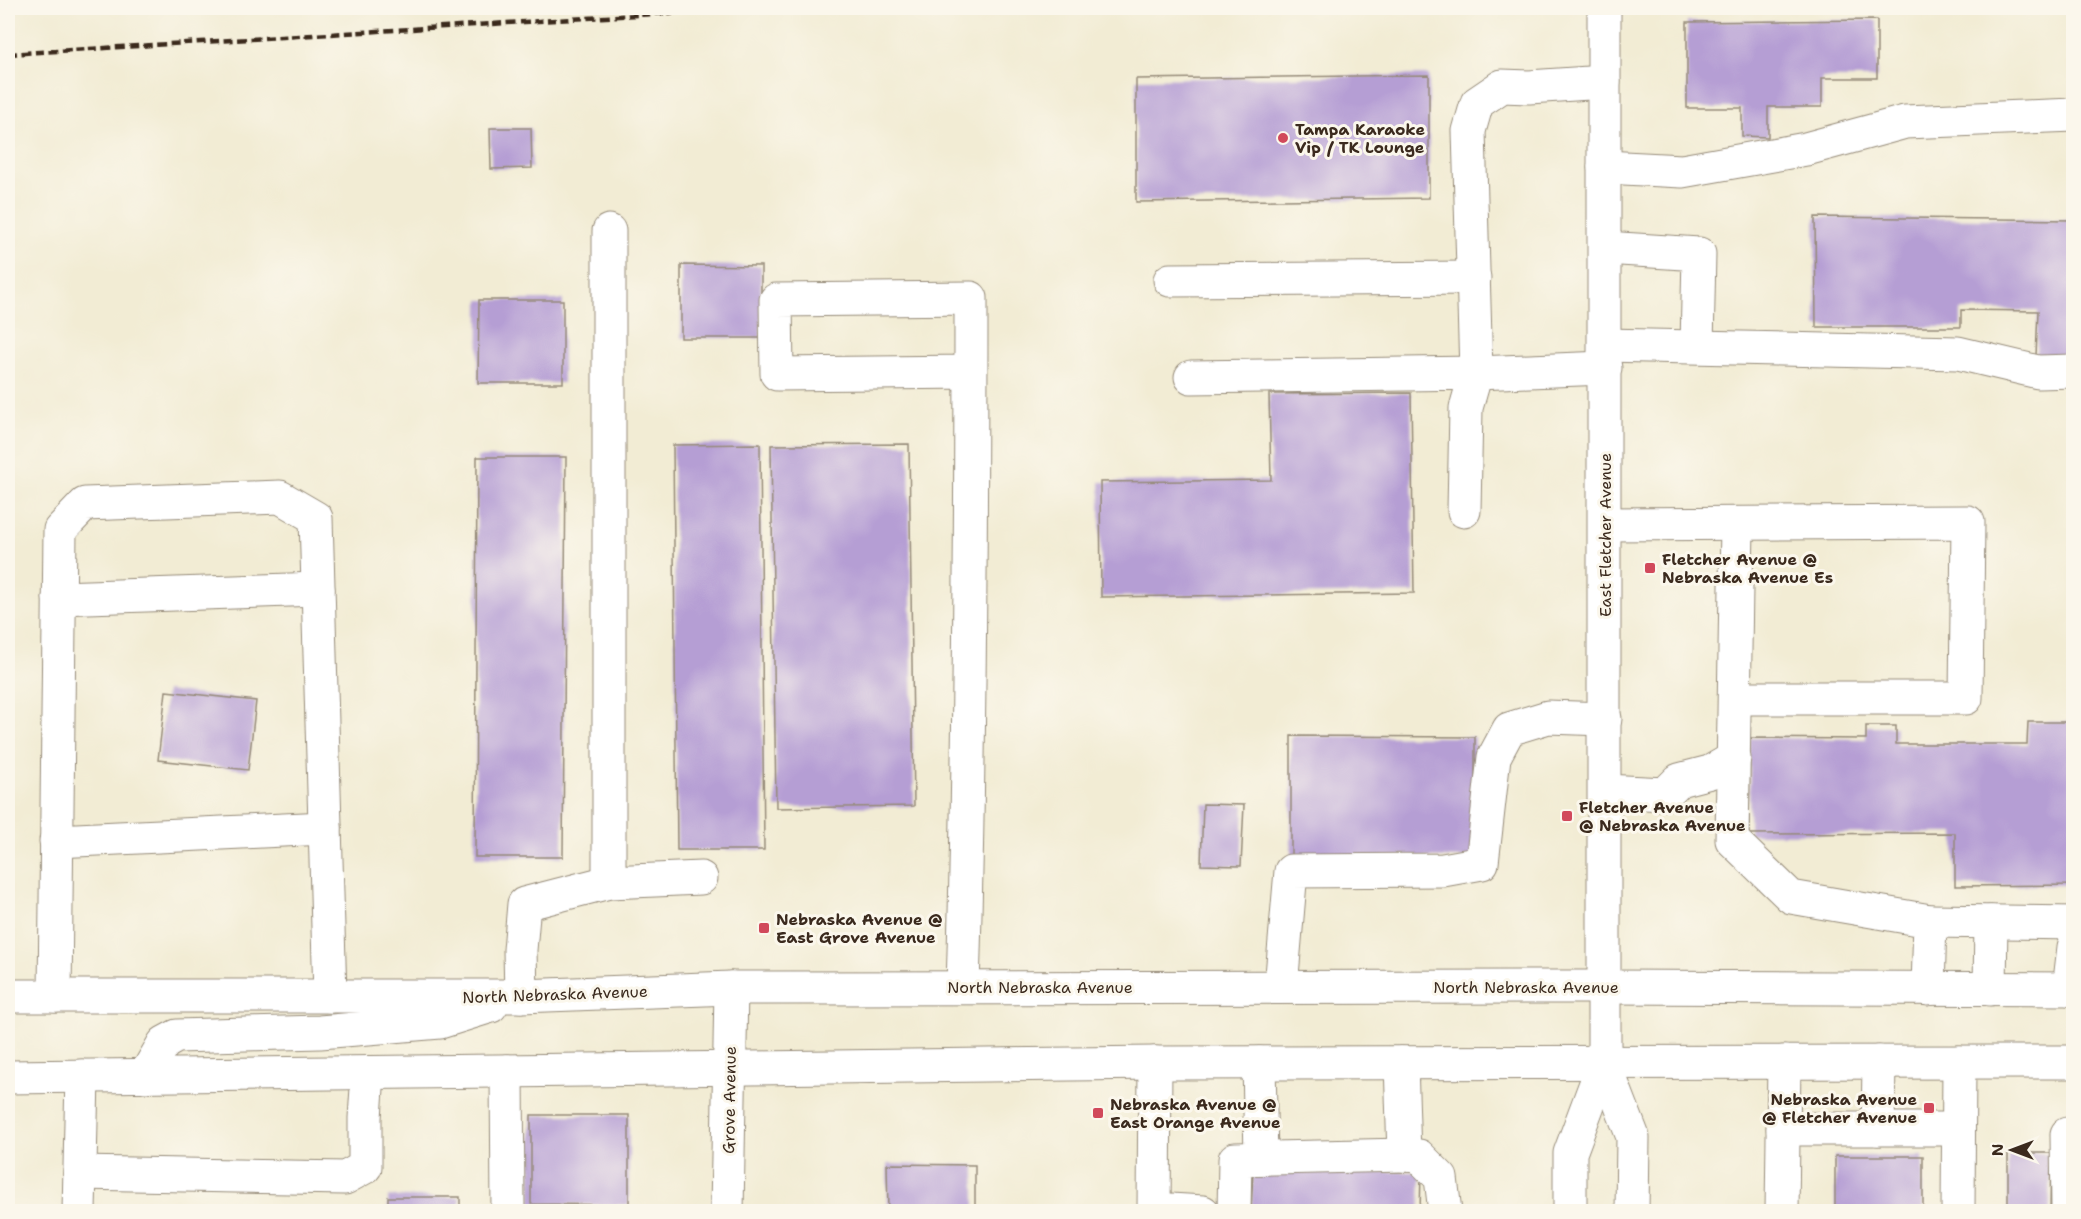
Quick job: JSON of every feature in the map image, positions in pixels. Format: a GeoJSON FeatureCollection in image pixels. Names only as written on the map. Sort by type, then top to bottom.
{"type":"FeatureCollection","features":[{"type":"Feature","properties":{"kind":"main road","name":"East Fletcher Avenue"},"geometry":{"type":"LineString","coordinates":[[1570,1212],[1570,1153],[1604,1062],[1604,8]]}},
{"type":"Feature","properties":{"kind":"main road"},"geometry":{"type":"LineString","coordinates":[[1464,511],[1466,408],[1476,373],[1469,131],[1477,104],[1502,86],[1529,87],[1604,82]]}},
{"type":"Feature","properties":{"kind":"main road"},"geometry":{"type":"LineString","coordinates":[[1604,167],[1682,171],[1806,149],[1905,122],[2073,115]]}},
{"type":"Feature","properties":{"kind":"main road"},"geometry":{"type":"LineString","coordinates":[[609,231],[609,882]]}},
{"type":"Feature","properties":{"kind":"main road"},"geometry":{"type":"LineString","coordinates":[[1605,248],[1699,254],[1697,346]]}},
{"type":"Feature","properties":{"kind":"main road"},"geometry":{"type":"LineString","coordinates":[[1170,280],[1474,278]]}},
{"type":"Feature","properties":{"kind":"main road"},"geometry":{"type":"LineString","coordinates":[[963,987],[968,788],[971,372],[971,298],[776,300],[777,374],[971,372]]}},
{"type":"Feature","properties":{"kind":"main road"},"geometry":{"type":"LineString","coordinates":[[1191,376],[1476,373],[1697,346],[1958,353],[2038,372],[2073,371]]}},
{"type":"Feature","properties":{"kind":"main road"},"geometry":{"type":"LineString","coordinates":[[24,999],[56,841],[60,530],[86,504],[280,497],[316,518],[330,996]]}},
{"type":"Feature","properties":{"kind":"main road"},"geometry":{"type":"LineString","coordinates":[[1605,524],[1968,522],[1966,698],[1735,698]]}},
{"type":"Feature","properties":{"kind":"main road"},"geometry":{"type":"LineString","coordinates":[[1737,524],[1732,840],[1791,897],[1930,921],[2073,923]]}},
{"type":"Feature","properties":{"kind":"main road"},"geometry":{"type":"LineString","coordinates":[[59,598],[318,589]]}},
{"type":"Feature","properties":{"kind":"main road"},"geometry":{"type":"LineString","coordinates":[[1281,987],[1291,871],[1443,870],[1482,863],[1494,757],[1509,729],[1548,717],[1605,719]]}},
{"type":"Feature","properties":{"kind":"main road"},"geometry":{"type":"LineString","coordinates":[[1605,791],[1665,794],[1678,780],[1710,772],[1734,758]]}},
{"type":"Feature","properties":{"kind":"main road"},"geometry":{"type":"LineString","coordinates":[[56,841],[325,828]]}},
{"type":"Feature","properties":{"kind":"main road"},"geometry":{"type":"LineString","coordinates":[[145,1076],[164,1043],[177,1036],[320,1032],[440,1022],[521,996],[520,950],[524,904],[609,882],[701,878]]}},
{"type":"Feature","properties":{"kind":"main road"},"geometry":{"type":"LineString","coordinates":[[1928,989],[1930,921]]}},
{"type":"Feature","properties":{"kind":"main road"},"geometry":{"type":"LineString","coordinates":[[1990,989],[1991,922]]}},
{"type":"Feature","properties":{"kind":"main road"},"geometry":{"type":"LineString","coordinates":[[2071,989],[2073,947]]}},
{"type":"Feature","properties":{"kind":"main road","name":"North Nebraska Avenue"},"geometry":{"type":"LineString","coordinates":[[24,999],[521,996],[731,988],[2071,989]]}},
{"type":"Feature","properties":{"kind":"main road","name":"Grove Avenue"},"geometry":{"type":"LineString","coordinates":[[726,1212],[731,988]]}},
{"type":"Feature","properties":{"kind":"main road","name":"East Fletcher Avenue"},"geometry":{"type":"LineString","coordinates":[[1604,1062],[1633,1137],[1632,1212]]}},
{"type":"Feature","properties":{"kind":"main road"},"geometry":{"type":"LineString","coordinates":[[1782,1212],[1784,1062]]}},
{"type":"Feature","properties":{"kind":"main road"},"geometry":{"type":"LineString","coordinates":[[1878,1129],[1879,1062]]}},
{"type":"Feature","properties":{"kind":"main road"},"geometry":{"type":"LineString","coordinates":[[1958,1212],[1959,1062]]}},
{"type":"Feature","properties":{"kind":"main road"},"geometry":{"type":"LineString","coordinates":[[8,1077],[1155,1064],[2073,1062]]}},
{"type":"Feature","properties":{"kind":"main road"},"geometry":{"type":"LineString","coordinates":[[1401,1063],[1404,1155]]}},
{"type":"Feature","properties":{"kind":"main road"},"geometry":{"type":"LineString","coordinates":[[1155,1064],[1154,1210],[1203,1212]]}},
{"type":"Feature","properties":{"kind":"main road"},"geometry":{"type":"LineString","coordinates":[[1259,1064],[1261,1158]]}},
{"type":"Feature","properties":{"kind":"main road"},"geometry":{"type":"LineString","coordinates":[[507,1071],[508,1212]]}},
{"type":"Feature","properties":{"kind":"main road"},"geometry":{"type":"LineString","coordinates":[[80,1173],[345,1178],[365,1167],[368,1073]]}},
{"type":"Feature","properties":{"kind":"main road"},"geometry":{"type":"LineString","coordinates":[[79,1212],[82,1076]]}},
{"type":"Feature","properties":{"kind":"main road"},"geometry":{"type":"LineString","coordinates":[[1783,1129],[1958,1129]]}},
{"type":"Feature","properties":{"kind":"main road"},"geometry":{"type":"LineString","coordinates":[[2068,1212],[2067,1134],[2073,1134]]}},
{"type":"Feature","properties":{"kind":"main road"},"geometry":{"type":"LineString","coordinates":[[1234,1212],[1234,1159],[1404,1155],[1419,1156],[1441,1178],[1445,1212]]}},
{"type":"Feature","properties":{"kind":"building"},"geometry":{"type":"Polygon","coordinates":[[[1877,20],[1877,78],[1822,78],[1822,107],[1768,107],[1768,137],[1742,136],[1742,108],[1687,108],[1687,22],[1877,20]]]}},
{"type":"Feature","properties":{"kind":"building","name":"Tampa Karaoke Vip / TK Lounge"},"geometry":{"type":"Polygon","coordinates":[[[1429,75],[1429,198],[1136,202],[1136,79],[1429,75]]]}},
{"type":"Feature","properties":{"kind":"building"},"geometry":{"type":"Polygon","coordinates":[[[490,128],[531,128],[532,168],[491,169],[490,128]]]}},
{"type":"Feature","properties":{"kind":"building"},"geometry":{"type":"Polygon","coordinates":[[[1815,217],[2074,220],[2074,356],[2036,356],[2038,311],[1961,310],[1961,327],[1816,327],[1815,217]]]}},
{"type":"Feature","properties":{"kind":"building"},"geometry":{"type":"Polygon","coordinates":[[[681,265],[761,266],[761,338],[681,338],[681,265]]]}},
{"type":"Feature","properties":{"kind":"building"},"geometry":{"type":"Polygon","coordinates":[[[479,300],[563,300],[563,383],[478,383],[479,300]]]}},
{"type":"Feature","properties":{"kind":"building"},"geometry":{"type":"Polygon","coordinates":[[[1411,393],[1414,593],[1101,597],[1100,482],[1271,480],[1269,394],[1411,393]]]}},
{"type":"Feature","properties":{"kind":"building"},"geometry":{"type":"Polygon","coordinates":[[[760,444],[764,850],[677,850],[673,445],[760,444]]]}},
{"type":"Feature","properties":{"kind":"building"},"geometry":{"type":"Polygon","coordinates":[[[909,444],[914,806],[776,808],[771,445],[909,444]]]}},
{"type":"Feature","properties":{"kind":"building"},"geometry":{"type":"Polygon","coordinates":[[[477,457],[566,457],[563,857],[475,857],[477,457]]]}},
{"type":"Feature","properties":{"kind":"building"},"geometry":{"type":"Polygon","coordinates":[[[166,691],[256,701],[248,770],[158,760],[166,691]]]}},
{"type":"Feature","properties":{"kind":"building"},"geometry":{"type":"Polygon","coordinates":[[[2028,722],[2074,722],[2074,885],[1955,886],[1955,833],[1749,834],[1750,738],[1866,739],[1866,726],[1896,726],[1896,744],[2027,744],[2028,722]]]}},
{"type":"Feature","properties":{"kind":"building"},"geometry":{"type":"Polygon","coordinates":[[[1291,736],[1475,737],[1475,858],[1291,857],[1291,736]]]}},
{"type":"Feature","properties":{"kind":"building"},"geometry":{"type":"Polygon","coordinates":[[[1203,804],[1244,805],[1241,866],[1201,865],[1203,804]]]}},
{"type":"Feature","properties":{"kind":"building"},"geometry":{"type":"Polygon","coordinates":[[[531,1115],[629,1115],[629,1205],[531,1204],[531,1115]]]}},
{"type":"Feature","properties":{"kind":"building"},"geometry":{"type":"Polygon","coordinates":[[[2008,1153],[2051,1153],[2050,1212],[2008,1212],[2008,1153]]]}},
{"type":"Feature","properties":{"kind":"building"},"geometry":{"type":"Polygon","coordinates":[[[1835,1156],[1923,1156],[1923,1212],[1835,1212],[1835,1156]]]}},
{"type":"Feature","properties":{"kind":"building"},"geometry":{"type":"Polygon","coordinates":[[[887,1164],[975,1165],[975,1212],[888,1212],[887,1164]]]}},
{"type":"Feature","properties":{"kind":"building"},"geometry":{"type":"Polygon","coordinates":[[[1253,1171],[1421,1172],[1420,1212],[1251,1212],[1253,1171]]]}},
{"type":"Feature","properties":{"kind":"building"},"geometry":{"type":"Polygon","coordinates":[[[388,1197],[460,1197],[460,1212],[388,1212],[388,1197]]]}},
{"type":"Feature","properties":{"kind":"railway"},"geometry":{"type":"LineString","coordinates":[[8,54],[749,8]]}},
{"type":"Feature","properties":{"kind":"place","name":"Tampa Karaoke Vip / TK Lounge"},"geometry":{"type":"Point","coordinates":[1283,138]}},
{"type":"Feature","properties":{"kind":"place","name":"Fletcher Avenue @ Nebraska Avenue Es"},"geometry":{"type":"Point","coordinates":[1650,568]}},
{"type":"Feature","properties":{"kind":"place","name":"Fletcher Avenue @ Nebraska Avenue"},"geometry":{"type":"Point","coordinates":[1567,816]}},
{"type":"Feature","properties":{"kind":"place","name":"Nebraska Avenue @ East Grove Avenue"},"geometry":{"type":"Point","coordinates":[764,928]}},
{"type":"Feature","properties":{"kind":"place","name":"Nebraska Avenue @ Fletcher Avenue"},"geometry":{"type":"Point","coordinates":[1929,1108]}},
{"type":"Feature","properties":{"kind":"place","name":"Nebraska Avenue @ East Orange Avenue"},"geometry":{"type":"Point","coordinates":[1098,1113]}}]}
